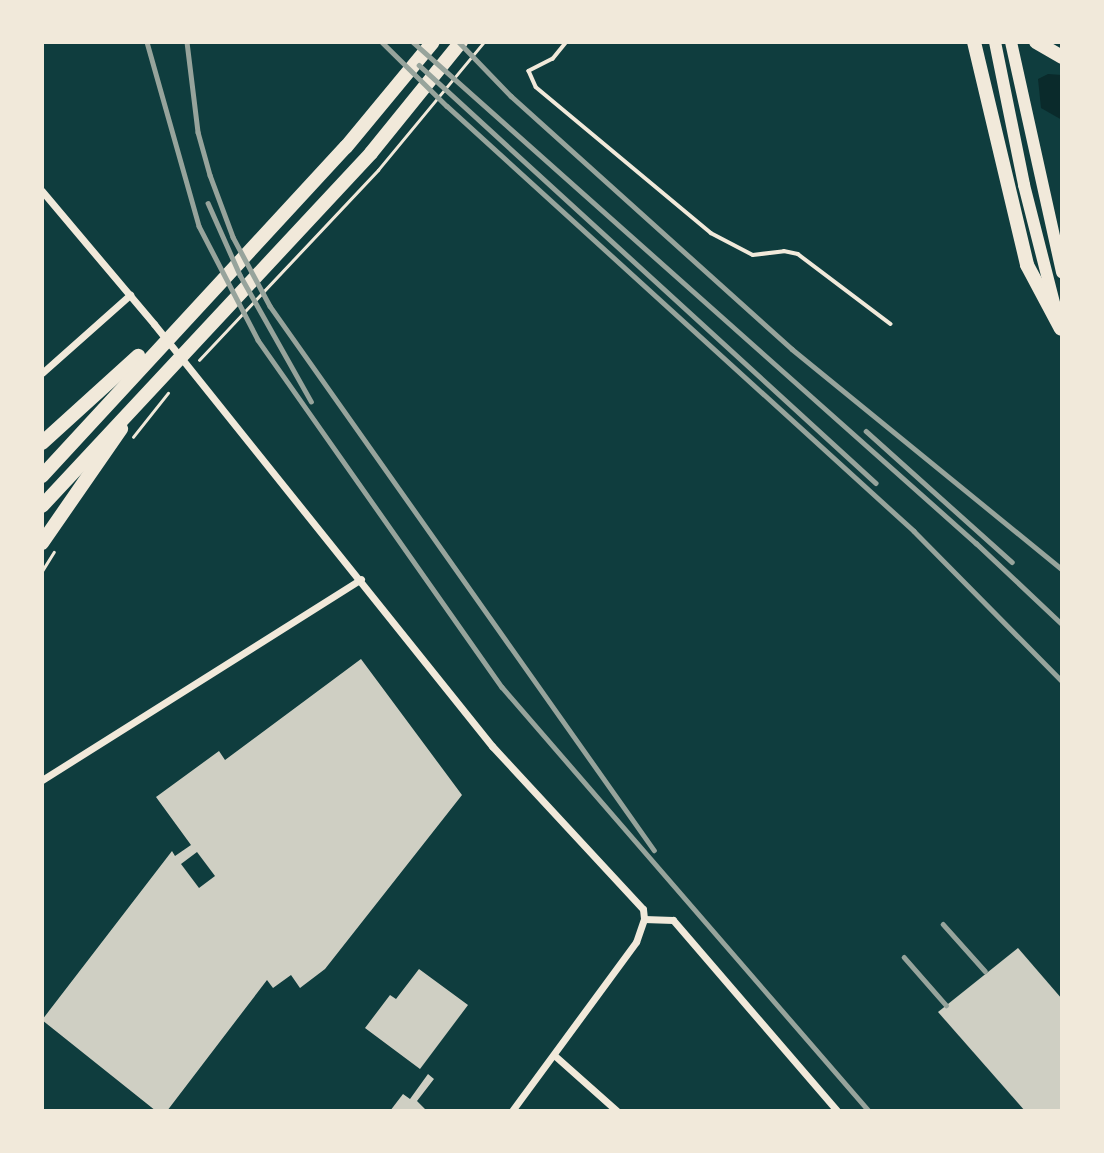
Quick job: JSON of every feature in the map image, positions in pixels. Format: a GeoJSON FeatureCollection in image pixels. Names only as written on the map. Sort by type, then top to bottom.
{"type":"FeatureCollection","features":[{"type":"Feature","properties":{"kind":"highway"},"geometry":{"type":"LineString","coordinates":[[42,443],[176,328],[355,136],[433,42]]}},
{"type":"Feature","properties":{"kind":"highway"},"geometry":{"type":"LineString","coordinates":[[42,506],[147,390],[371,153],[461,42]]}},
{"type":"Feature","properties":{"kind":"highway"},"geometry":{"type":"LineString","coordinates":[[974,42],[1027,265],[1061,330]]}},
{"type":"Feature","properties":{"kind":"highway"},"geometry":{"type":"LineString","coordinates":[[1036,42],[1062,57]]}},
{"type":"Feature","properties":{"kind":"highway"},"geometry":{"type":"LineString","coordinates":[[42,476],[146,354]]}},
{"type":"Feature","properties":{"kind":"highway"},"geometry":{"type":"LineString","coordinates":[[42,543],[147,390]]}},
{"type":"Feature","properties":{"kind":"main road"},"geometry":{"type":"LineString","coordinates":[[995,42],[1024,185],[1061,330]]}},
{"type":"Feature","properties":{"kind":"main road"},"geometry":{"type":"LineString","coordinates":[[1011,42],[1062,272]]}},
{"type":"Feature","properties":{"kind":"street"},"geometry":{"type":"LineString","coordinates":[[42,191],[361,579],[492,746],[637,901],[645,919],[636,942],[512,1111]]}},
{"type":"Feature","properties":{"kind":"street"},"geometry":{"type":"LineString","coordinates":[[42,373],[130,295]]}},
{"type":"Feature","properties":{"kind":"street"},"geometry":{"type":"LineString","coordinates":[[42,780],[361,579]]}},
{"type":"Feature","properties":{"kind":"street"},"geometry":{"type":"LineString","coordinates":[[645,919],[673,920],[837,1111]]}},
{"type":"Feature","properties":{"kind":"street"},"geometry":{"type":"LineString","coordinates":[[554,1055],[617,1111]]}},
{"type":"Feature","properties":{"kind":"lane"},"geometry":{"type":"LineString","coordinates":[[567,42],[553,60],[528,71],[536,87],[711,233],[753,255],[784,251],[808,260],[891,324]]}},
{"type":"Feature","properties":{"kind":"water"},"geometry":{"type":"Polygon","coordinates":[[[1048,74],[1062,75],[1062,120],[1041,108],[1038,79],[1048,74]]]}},
{"type":"Feature","properties":{"kind":"building"},"geometry":{"type":"Polygon","coordinates":[[[361,659],[462,795],[325,969],[300,988],[291,975],[273,988],[267,980],[167,1111],[156,1111],[42,1020],[172,851],[175,856],[191,845],[156,797],[219,751],[225,760],[361,659]],[[197,852],[181,864],[199,888],[215,876],[197,852]]]}},
{"type":"Feature","properties":{"kind":"building"},"geometry":{"type":"Polygon","coordinates":[[[1018,948],[1062,999],[1062,1111],[1025,1111],[938,1012],[1018,948]]]}},
{"type":"Feature","properties":{"kind":"building"},"geometry":{"type":"Polygon","coordinates":[[[419,969],[468,1005],[420,1069],[365,1028],[390,995],[396,999],[419,969]]]}},
{"type":"Feature","properties":{"kind":"building"},"geometry":{"type":"Polygon","coordinates":[[[428,1074],[434,1079],[417,1101],[427,1111],[390,1111],[403,1094],[410,1099],[428,1074]]]}},
{"type":"Feature","properties":{"kind":"railway"},"geometry":{"type":"LineString","coordinates":[[147,42],[199,226],[258,340],[502,687],[869,1111]]}},
{"type":"Feature","properties":{"kind":"railway"},"geometry":{"type":"LineString","coordinates":[[187,42],[198,132],[210,175],[233,237],[270,306],[654,850]]}},
{"type":"Feature","properties":{"kind":"railway"},"geometry":{"type":"LineString","coordinates":[[382,42],[447,106],[914,531],[1062,681]]}},
{"type":"Feature","properties":{"kind":"railway"},"geometry":{"type":"LineString","coordinates":[[413,42],[976,543],[1062,624]]}},
{"type":"Feature","properties":{"kind":"railway"},"geometry":{"type":"LineString","coordinates":[[459,42],[511,96],[792,349],[1062,569]]}},
{"type":"Feature","properties":{"kind":"railway"},"geometry":{"type":"LineString","coordinates":[[419,65],[876,483]]}},
{"type":"Feature","properties":{"kind":"railway"},"geometry":{"type":"LineString","coordinates":[[208,203],[240,275],[311,401]]}},
{"type":"Feature","properties":{"kind":"railway"},"geometry":{"type":"LineString","coordinates":[[866,431],[1012,562]]}},
{"type":"Feature","properties":{"kind":"railway"},"geometry":{"type":"LineString","coordinates":[[943,924],[985,971]]}},
{"type":"Feature","properties":{"kind":"railway"},"geometry":{"type":"LineString","coordinates":[[904,957],[946,1005]]}}]}
